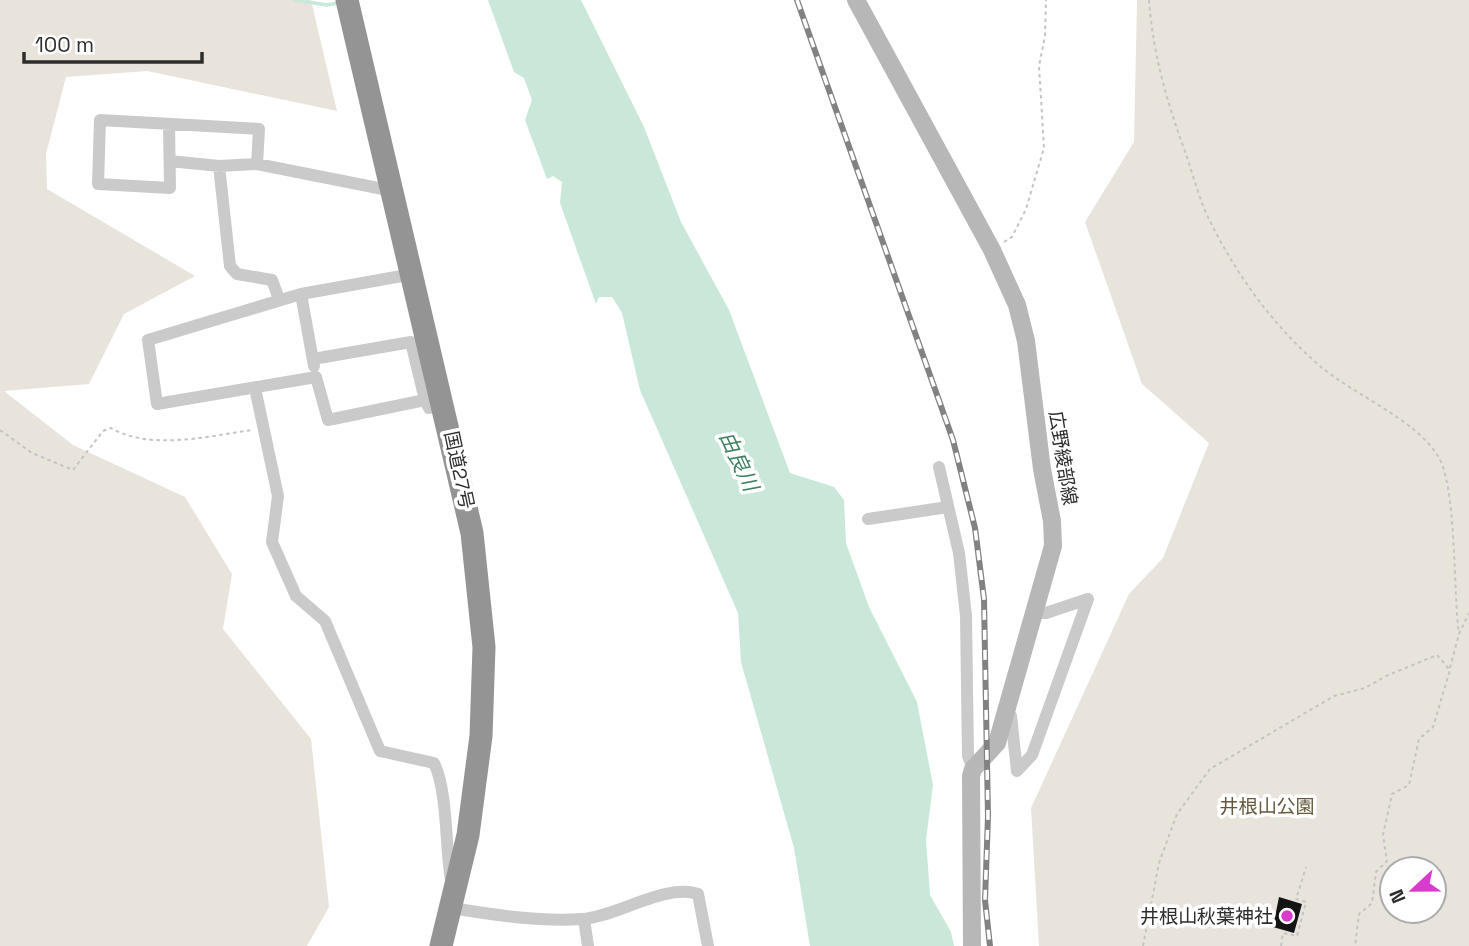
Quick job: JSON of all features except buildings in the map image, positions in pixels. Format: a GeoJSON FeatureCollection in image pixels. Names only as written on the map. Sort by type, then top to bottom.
{"type":"FeatureCollection","features":[{"type":"Feature","properties":{"kind":"highway","name":"国道27号"},"geometry":{"type":"LineString","coordinates":[[347,0],[413,274],[434,402],[472,533],[484,647],[481,736],[468,835],[441,946]]}},
{"type":"Feature","properties":{"kind":"main road","name":"広野綾部線"},"geometry":{"type":"LineString","coordinates":[[856,0],[992,250],[1017,305],[1026,341],[1042,469],[1052,522],[1053,546],[997,743],[973,769]]}},
{"type":"Feature","properties":{"kind":"main road"},"geometry":{"type":"LineString","coordinates":[[972,946],[973,769]]}},
{"type":"Feature","properties":{"kind":"street"},"geometry":{"type":"LineString","coordinates":[[169,124],[170,188],[98,184],[100,120],[259,129],[257,164]]}},
{"type":"Feature","properties":{"kind":"street"},"geometry":{"type":"LineString","coordinates":[[170,161],[219,166],[257,164],[393,191]]}},
{"type":"Feature","properties":{"kind":"street"},"geometry":{"type":"LineString","coordinates":[[219,166],[230,266],[237,274],[272,280],[279,299]]}},
{"type":"Feature","properties":{"kind":"street"},"geometry":{"type":"LineString","coordinates":[[316,377],[157,404],[148,340],[301,293],[413,274]]}},
{"type":"Feature","properties":{"kind":"street"},"geometry":{"type":"LineString","coordinates":[[301,293],[316,377],[328,420],[434,402],[411,342],[313,359]]}},
{"type":"Feature","properties":{"kind":"street"},"geometry":{"type":"LineString","coordinates":[[256,388],[278,496],[272,542],[296,596],[325,621],[380,751],[434,763],[441,778],[445,844],[455,897],[496,915],[584,919],[690,891],[698,894],[708,946]]}},
{"type":"Feature","properties":{"kind":"street"},"geometry":{"type":"LineString","coordinates":[[939,467],[959,553],[966,616],[968,756],[973,769]]}},
{"type":"Feature","properties":{"kind":"street"},"geometry":{"type":"LineString","coordinates":[[867,519],[948,507]]}},
{"type":"Feature","properties":{"kind":"street"},"geometry":{"type":"LineString","coordinates":[[1003,716],[1011,716],[1017,771],[1032,755],[1088,599],[1046,613],[1032,613]]}},
{"type":"Feature","properties":{"kind":"street"},"geometry":{"type":"LineString","coordinates":[[584,919],[588,946]]}},
{"type":"Feature","properties":{"kind":"path"},"geometry":{"type":"LineString","coordinates":[[992,250],[1012,237],[1026,209],[1044,148],[1039,66],[1045,36],[1046,0]]}},
{"type":"Feature","properties":{"kind":"path"},"geometry":{"type":"LineString","coordinates":[[1149,0],[1156,62],[1169,108],[1207,216],[1230,258],[1297,345],[1322,368],[1411,429],[1439,457],[1450,501],[1459,634]]}},
{"type":"Feature","properties":{"kind":"path"},"geometry":{"type":"LineString","coordinates":[[0,430],[32,453],[73,470],[81,464],[103,431],[111,428],[129,438],[183,439],[264,429]]}},
{"type":"Feature","properties":{"kind":"path"},"geometry":{"type":"LineString","coordinates":[[1354,946],[1359,914],[1372,903],[1377,872],[1387,861],[1383,835],[1392,794],[1409,785],[1419,739],[1433,727],[1459,634],[1469,613]]}},
{"type":"Feature","properties":{"kind":"path"},"geometry":{"type":"LineString","coordinates":[[1143,946],[1159,863],[1177,814],[1210,769],[1334,696],[1364,688],[1437,655],[1450,670]]}},
{"type":"Feature","properties":{"kind":"path"},"geometry":{"type":"LineString","coordinates":[[1281,946],[1283,933],[1297,936],[1306,902],[1296,899],[1306,867]]}},
{"type":"Feature","properties":{"kind":"green space"},"geometry":{"type":"Polygon","coordinates":[[[0,0],[311,0],[337,111],[147,71],[66,77],[46,154],[47,189],[195,276],[124,314],[89,384],[4,391],[73,445],[185,497],[232,574],[223,629],[311,739],[329,907],[307,946],[0,946],[0,0]]]}},
{"type":"Feature","properties":{"kind":"green space","name":"井根山公園"},"geometry":{"type":"Polygon","coordinates":[[[1137,0],[1469,0],[1469,946],[1039,946],[1031,808],[1129,594],[1163,558],[1209,443],[1142,384],[1085,222],[1134,142],[1137,0]]]}},
{"type":"Feature","properties":{"kind":"water","name":"由良川"},"geometry":{"type":"Polygon","coordinates":[[[488,0],[581,0],[644,127],[681,222],[729,310],[790,473],[834,487],[844,500],[846,543],[869,607],[917,702],[933,785],[926,840],[930,895],[951,932],[954,946],[810,946],[794,848],[741,662],[738,613],[640,390],[622,313],[612,297],[599,297],[596,304],[560,203],[562,182],[553,176],[547,179],[525,120],[532,100],[524,78],[514,72],[488,0]]]}},
{"type":"Feature","properties":{"kind":"waterway"},"geometry":{"type":"LineString","coordinates":[[295,0],[327,5],[338,3]]}},
{"type":"Feature","properties":{"kind":"railway"},"geometry":{"type":"LineString","coordinates":[[797,0],[953,440],[975,528],[984,599],[988,816],[985,900],[990,946]]}},
{"type":"Feature","properties":{"kind":"place","name":"井根山秋葉神社"},"geometry":{"type":"Point","coordinates":[1287,916]}}]}
